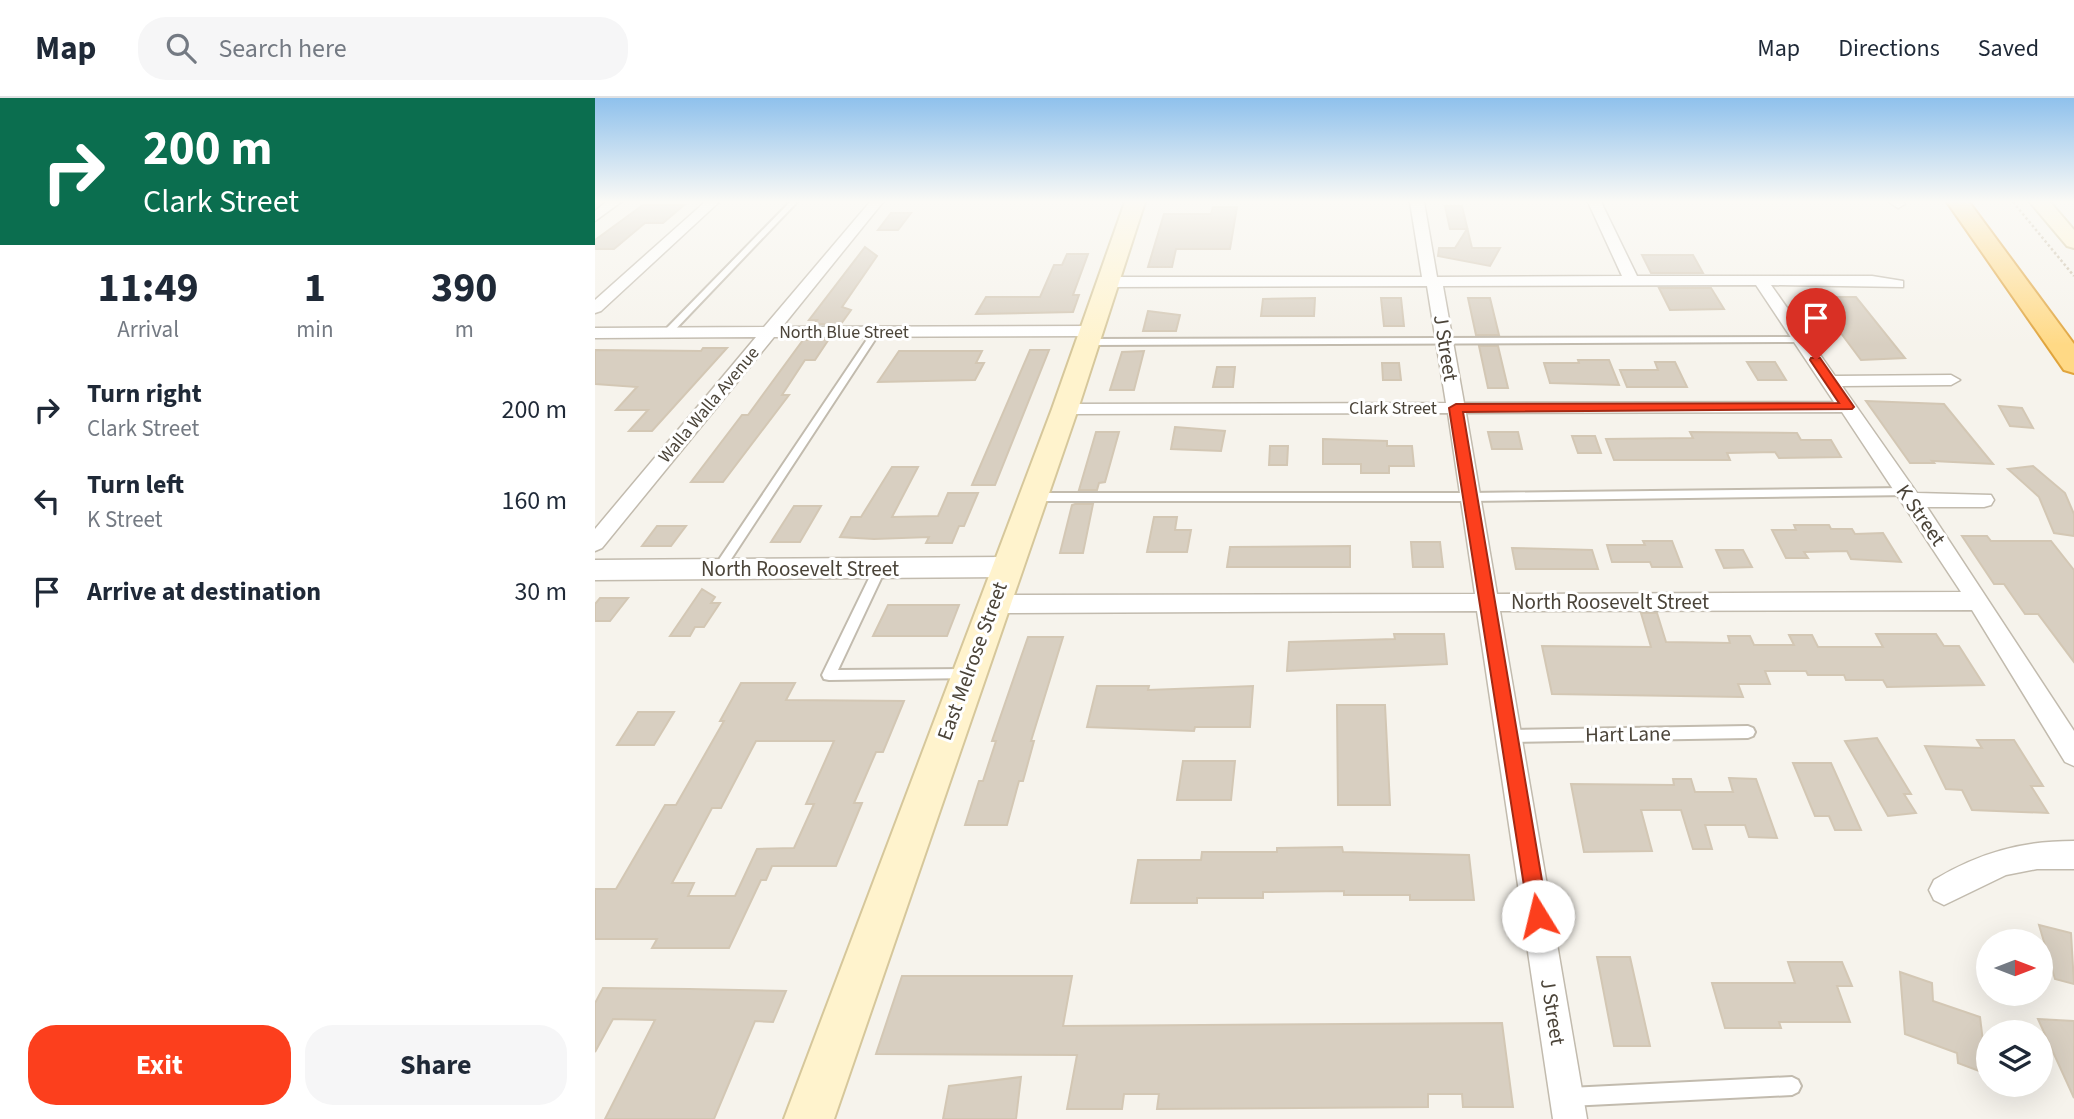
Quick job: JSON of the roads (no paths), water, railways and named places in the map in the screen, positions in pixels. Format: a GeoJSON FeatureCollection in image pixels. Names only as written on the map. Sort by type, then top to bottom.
{"type":"FeatureCollection","features":[{"type":"Feature","properties":{"kind":"highway"},"geometry":{"type":"LineString","coordinates":[[1992,250],[2074,364]]}},
{"type":"Feature","properties":{"kind":"highway"},"geometry":{"type":"LineString","coordinates":[[2015,250],[2074,327]]}},
{"type":"Feature","properties":{"kind":"main road","name":"East Melrose Street"},"geometry":{"type":"LineString","coordinates":[[809,1119],[992,604],[1091,336],[1118,250]]}},
{"type":"Feature","properties":{"kind":"street"},"geometry":{"type":"LineString","coordinates":[[595,308],[660,250]]}},
{"type":"Feature","properties":{"kind":"street","name":"Walla Walla Avenue"},"geometry":{"type":"LineString","coordinates":[[595,543],[837,250]]}},
{"type":"Feature","properties":{"kind":"street","name":"J Street"},"geometry":{"type":"LineString","coordinates":[[1424,250],[1428,274],[1437,289],[1568,1108]]}},
{"type":"Feature","properties":{"kind":"street"},"geometry":{"type":"LineString","coordinates":[[1617,250],[1631,280]]}},
{"type":"Feature","properties":{"kind":"street"},"geometry":{"type":"LineString","coordinates":[[1107,282],[1873,279],[1898,284]]}},
{"type":"Feature","properties":{"kind":"street","name":"K Street"},"geometry":{"type":"LineString","coordinates":[[1760,280],[1954,562],[1976,601],[2038,692],[2074,754]]}},
{"type":"Feature","properties":{"kind":"street","name":"North Blue Street"},"geometry":{"type":"LineString","coordinates":[[595,333],[876,332],[1091,336]]}},
{"type":"Feature","properties":{"kind":"street"},"geometry":{"type":"LineString","coordinates":[[1830,381],[1951,380]]}},
{"type":"Feature","properties":{"kind":"street","name":"Clark Street"},"geometry":{"type":"LineString","coordinates":[[1065,409],[1847,407]]}},
{"type":"Feature","properties":{"kind":"street"},"geometry":{"type":"LineString","coordinates":[[1908,496],[1985,499]]}},
{"type":"Feature","properties":{"kind":"street","name":"North Roosevelt Street"},"geometry":{"type":"LineString","coordinates":[[595,570],[1006,568]]}},
{"type":"Feature","properties":{"kind":"street","name":"North Roosevelt Street"},"geometry":{"type":"LineString","coordinates":[[992,604],[1976,601]]}},
{"type":"Feature","properties":{"kind":"street"},"geometry":{"type":"LineString","coordinates":[[1944,890],[1978,869],[2006,858],[2043,854],[2074,855]]}},
{"type":"Feature","properties":{"kind":"lane"},"geometry":{"type":"LineString","coordinates":[[667,333],[748,250]]}},
{"type":"Feature","properties":{"kind":"lane"},"geometry":{"type":"LineString","coordinates":[[717,570],[876,332]]}},
{"type":"Feature","properties":{"kind":"lane"},"geometry":{"type":"LineString","coordinates":[[1091,336],[1277,343],[1445,339],[1801,340]]}},
{"type":"Feature","properties":{"kind":"lane"},"geometry":{"type":"LineString","coordinates":[[1033,497],[1908,496]]}},
{"type":"Feature","properties":{"kind":"lane"},"geometry":{"type":"LineString","coordinates":[[880,568],[829,675],[968,674]]}},
{"type":"Feature","properties":{"kind":"lane","name":"Hart Lane"},"geometry":{"type":"LineString","coordinates":[[1509,736],[1748,732]]}},
{"type":"Feature","properties":{"kind":"lane"},"geometry":{"type":"LineString","coordinates":[[1568,1108],[1792,1086]]}}]}
